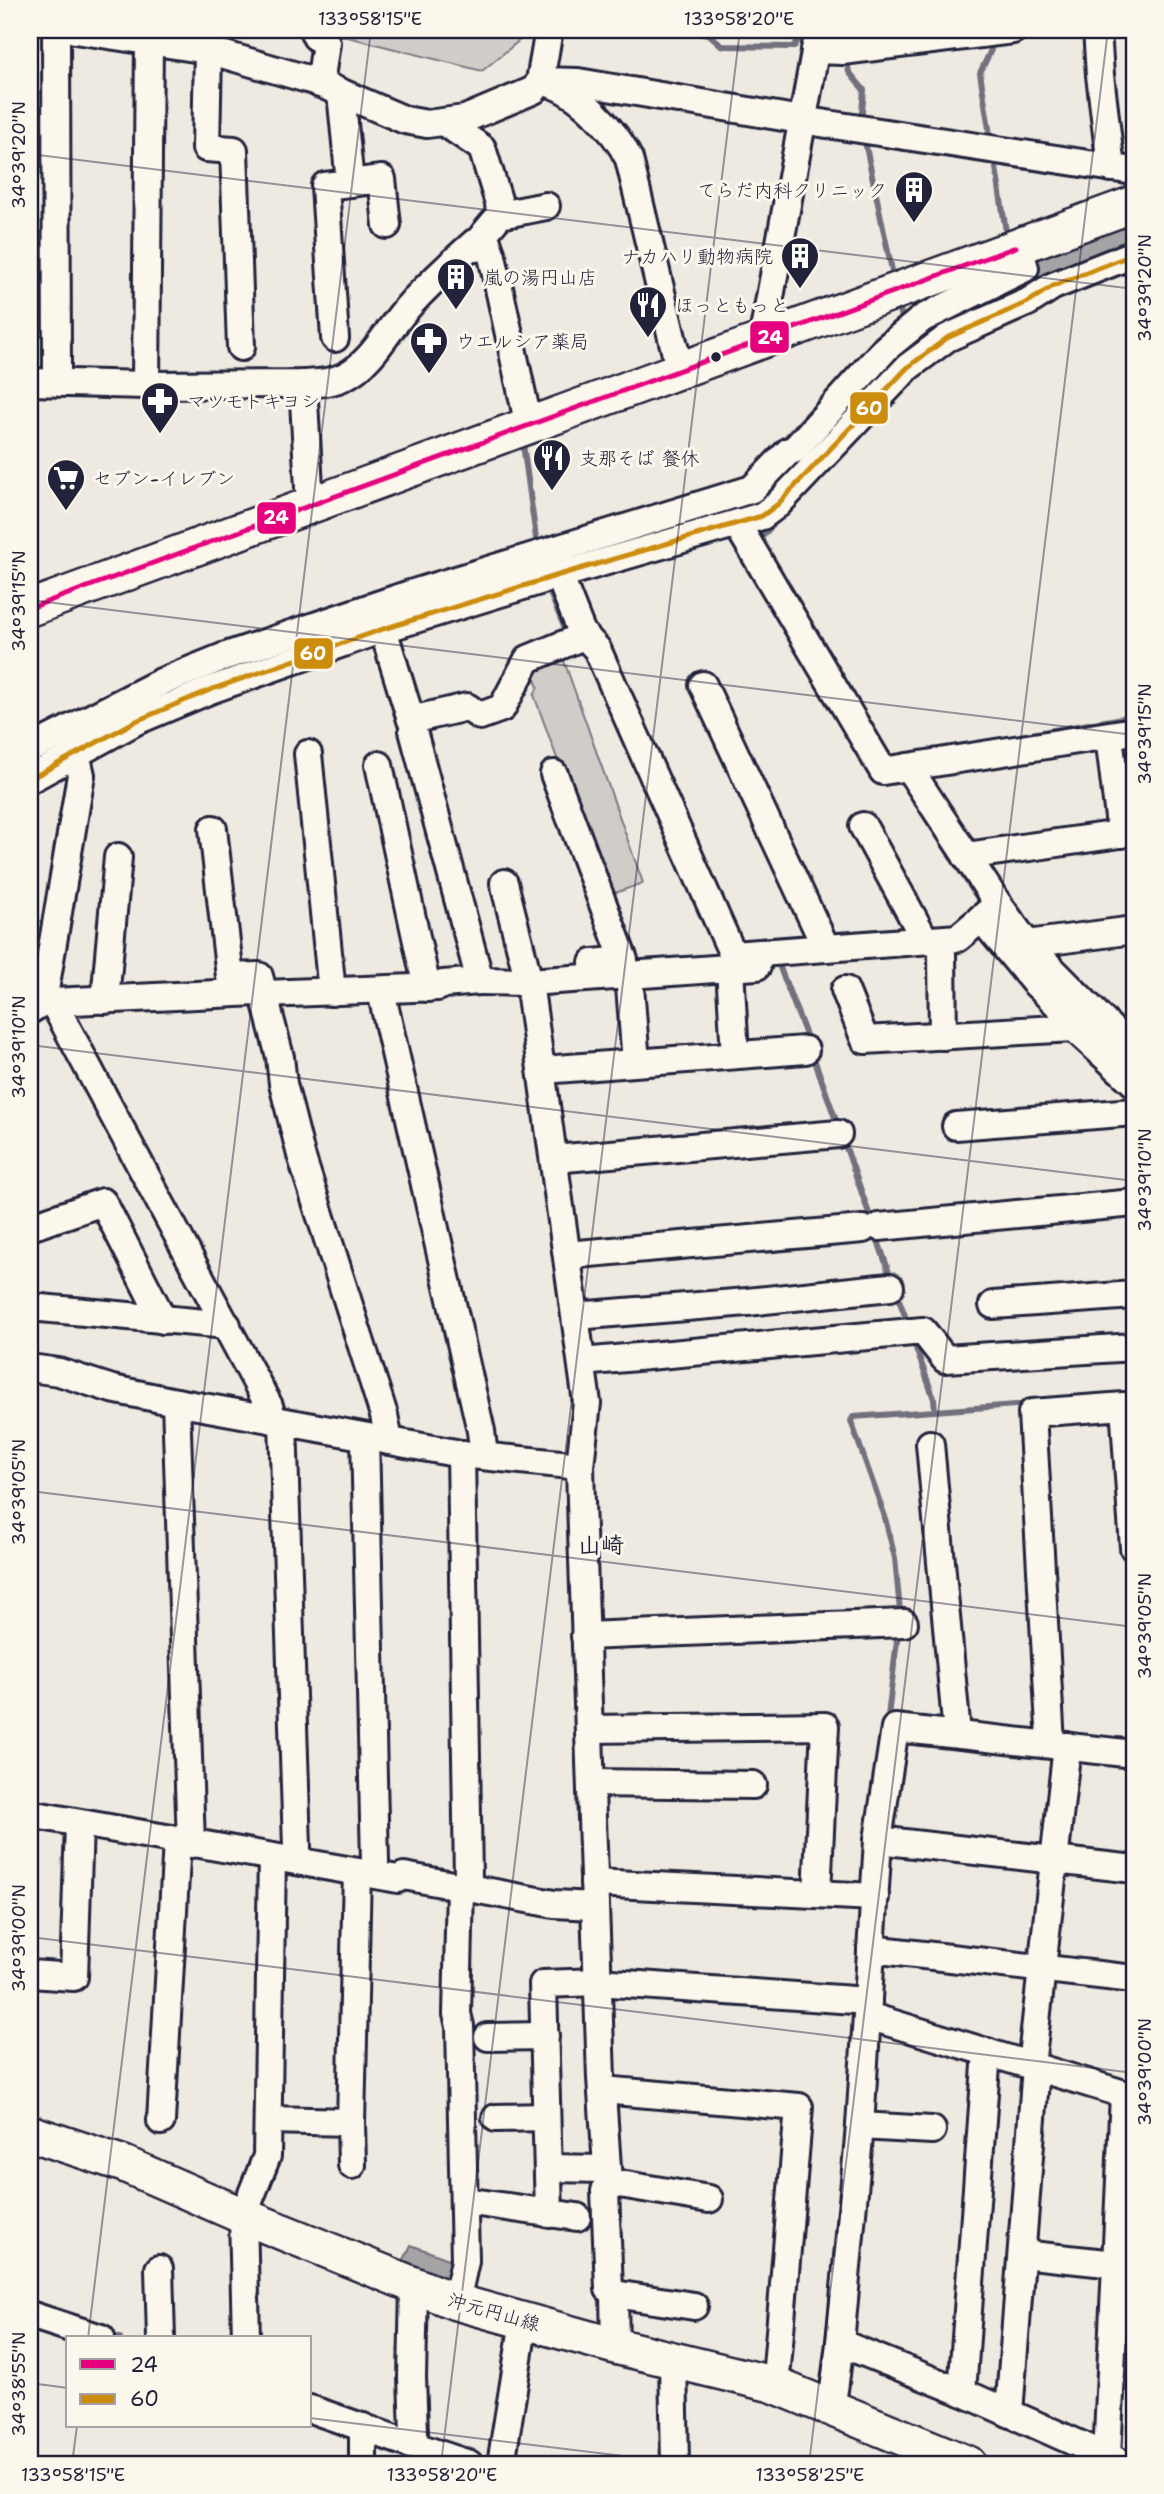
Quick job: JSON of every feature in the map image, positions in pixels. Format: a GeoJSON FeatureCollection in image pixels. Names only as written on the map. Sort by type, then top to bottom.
{"type":"FeatureCollection","features":[{"type":"Feature","properties":{"kind":"main road"},"geometry":{"type":"LineString","coordinates":[[30,608],[1134,204]]}},
{"type":"Feature","properties":{"kind":"main road","name":"沖元円山線"},"geometry":{"type":"LineString","coordinates":[[30,2133],[246,2208],[414,2287],[458,2294],[524,2321],[615,2336],[673,2360],[775,2376],[831,2398],[968,2464]]}},
{"type":"Feature","properties":{"kind":"street"},"geometry":{"type":"LineString","coordinates":[[56,30],[57,371]]}},
{"type":"Feature","properties":{"kind":"street"},"geometry":{"type":"LineString","coordinates":[[75,30],[208,50],[331,89],[405,120],[427,124],[465,119],[534,90],[540,81],[548,30]]}},
{"type":"Feature","properties":{"kind":"street"},"geometry":{"type":"LineString","coordinates":[[313,30],[316,37],[326,43],[331,89],[350,183]]}},
{"type":"Feature","properties":{"kind":"street"},"geometry":{"type":"LineString","coordinates":[[762,341],[817,40],[845,50],[1013,30]]}},
{"type":"Feature","properties":{"kind":"street"},"geometry":{"type":"LineString","coordinates":[[540,81],[578,82],[801,120],[1122,169],[1100,75],[1097,30]]}},
{"type":"Feature","properties":{"kind":"street"},"geometry":{"type":"LineString","coordinates":[[146,381],[149,41]]}},
{"type":"Feature","properties":{"kind":"street"},"geometry":{"type":"LineString","coordinates":[[208,50],[206,148],[234,150],[241,347]]}},
{"type":"Feature","properties":{"kind":"street"},"geometry":{"type":"LineString","coordinates":[[540,81],[566,90],[611,130],[626,151],[680,371]]}},
{"type":"Feature","properties":{"kind":"street"},"geometry":{"type":"LineString","coordinates":[[445,123],[482,148],[499,203],[500,215]]}},
{"type":"Feature","properties":{"kind":"street"},"geometry":{"type":"LineString","coordinates":[[335,338],[325,186],[382,179],[387,225]]}},
{"type":"Feature","properties":{"kind":"street"},"geometry":{"type":"LineString","coordinates":[[528,426],[483,244],[484,234],[500,215],[546,206]]}},
{"type":"Feature","properties":{"kind":"street"},"geometry":{"type":"LineString","coordinates":[[30,382],[329,382],[346,376],[361,365],[405,309],[433,280],[474,243],[476,248],[483,244]]}},
{"type":"Feature","properties":{"kind":"street"},"geometry":{"type":"LineString","coordinates":[[31,748],[161,682],[223,657],[407,595],[752,489],[789,451],[794,450],[886,348],[923,318],[1025,268],[1018,246]]}},
{"type":"Feature","properties":{"kind":"street"},"geometry":{"type":"LineString","coordinates":[[30,779],[136,721],[210,690],[383,629],[762,516],[778,504],[908,367],[947,338],[1028,302],[1053,286],[1134,254]]}},
{"type":"Feature","properties":{"kind":"street"},"geometry":{"type":"LineString","coordinates":[[303,384],[310,505]]}},
{"type":"Feature","properties":{"kind":"street"},"geometry":{"type":"LineString","coordinates":[[737,524],[883,771],[1122,734],[1128,833],[966,856]]}},
{"type":"Feature","properties":{"kind":"street"},"geometry":{"type":"LineString","coordinates":[[559,575],[582,632],[597,649],[733,955],[827,948],[934,947],[957,953],[972,946],[988,917]]}},
{"type":"Feature","properties":{"kind":"street"},"geometry":{"type":"LineString","coordinates":[[383,629],[411,720],[467,707],[480,716],[502,708],[506,705],[528,659],[574,640],[582,632]]}},
{"type":"Feature","properties":{"kind":"street"},"geometry":{"type":"LineString","coordinates":[[703,685],[827,948]]}},
{"type":"Feature","properties":{"kind":"street"},"geometry":{"type":"LineString","coordinates":[[413,731],[430,807],[479,978]]}},
{"type":"Feature","properties":{"kind":"street"},"geometry":{"type":"LineString","coordinates":[[76,754],[81,775],[40,998],[228,1325],[278,1421],[297,1847]]}},
{"type":"Feature","properties":{"kind":"street"},"geometry":{"type":"LineString","coordinates":[[308,754],[332,986]]}},
{"type":"Feature","properties":{"kind":"street"},"geometry":{"type":"LineString","coordinates":[[379,765],[426,982]]}},
{"type":"Feature","properties":{"kind":"street"},"geometry":{"type":"LineString","coordinates":[[898,768],[966,856],[988,917],[1034,982],[1085,1023]]}},
{"type":"Feature","properties":{"kind":"street"},"geometry":{"type":"LineString","coordinates":[[522,978],[624,960],[554,774]]}},
{"type":"Feature","properties":{"kind":"street"},"geometry":{"type":"LineString","coordinates":[[391,816],[430,807]]}},
{"type":"Feature","properties":{"kind":"street"},"geometry":{"type":"LineString","coordinates":[[863,826],[934,947],[943,1035]]}},
{"type":"Feature","properties":{"kind":"street"},"geometry":{"type":"LineString","coordinates":[[213,829],[230,978],[259,976],[280,1057],[283,1084],[300,1155],[384,1415],[377,1439],[366,1867],[351,2122],[352,2165]]}},
{"type":"Feature","properties":{"kind":"street"},"geometry":{"type":"LineString","coordinates":[[106,995],[118,858]]}},
{"type":"Feature","properties":{"kind":"street"},"geometry":{"type":"LineString","coordinates":[[503,883],[543,1070],[587,1403],[574,1465],[591,1783],[591,1983],[602,2090],[602,2172],[609,2289],[614,2294],[694,2306]]}},
{"type":"Feature","properties":{"kind":"street"},"geometry":{"type":"LineString","coordinates":[[988,917],[1027,944],[1085,1023],[1134,1083]]}},
{"type":"Feature","properties":{"kind":"street"},"geometry":{"type":"LineString","coordinates":[[1027,944],[1134,930]]}},
{"type":"Feature","properties":{"kind":"street"},"geometry":{"type":"LineString","coordinates":[[40,998],[257,992],[265,994],[332,986],[381,990],[426,982],[438,987],[479,978],[629,974],[779,965],[934,947]]}},
{"type":"Feature","properties":{"kind":"street"},"geometry":{"type":"LineString","coordinates":[[730,968],[735,1055]]}},
{"type":"Feature","properties":{"kind":"street"},"geometry":{"type":"LineString","coordinates":[[629,974],[636,1062]]}},
{"type":"Feature","properties":{"kind":"street"},"geometry":{"type":"LineString","coordinates":[[381,990],[478,1418],[473,1455],[464,1883],[457,2014],[460,2026],[465,2261],[458,2294]]}},
{"type":"Feature","properties":{"kind":"street"},"geometry":{"type":"LineString","coordinates":[[845,990],[865,1040],[1085,1023],[1125,1032],[1134,1052]]}},
{"type":"Feature","properties":{"kind":"street"},"geometry":{"type":"LineString","coordinates":[[543,1070],[805,1050]]}},
{"type":"Feature","properties":{"kind":"street"},"geometry":{"type":"LineString","coordinates":[[956,1126],[1134,1112]]}},
{"type":"Feature","properties":{"kind":"street"},"geometry":{"type":"LineString","coordinates":[[554,1159],[838,1134]]}},
{"type":"Feature","properties":{"kind":"street"},"geometry":{"type":"LineString","coordinates":[[30,1227],[103,1202],[163,1320]]}},
{"type":"Feature","properties":{"kind":"street"},"geometry":{"type":"LineString","coordinates":[[567,1255],[1134,1203]]}},
{"type":"Feature","properties":{"kind":"street"},"geometry":{"type":"LineString","coordinates":[[576,1316],[890,1287]]}},
{"type":"Feature","properties":{"kind":"street"},"geometry":{"type":"LineString","coordinates":[[993,1305],[1134,1294]]}},
{"type":"Feature","properties":{"kind":"street"},"geometry":{"type":"LineString","coordinates":[[30,1307],[228,1325]]}},
{"type":"Feature","properties":{"kind":"street"},"geometry":{"type":"LineString","coordinates":[[582,1362],[923,1331],[946,1359],[1134,1347]]}},
{"type":"Feature","properties":{"kind":"street"},"geometry":{"type":"LineString","coordinates":[[30,1368],[59,1372],[112,1389],[377,1439],[473,1455],[574,1465]]}},
{"type":"Feature","properties":{"kind":"street"},"geometry":{"type":"LineString","coordinates":[[161,2121],[188,1838],[176,1402]]}},
{"type":"Feature","properties":{"kind":"street"},"geometry":{"type":"LineString","coordinates":[[1009,2413],[1034,2066],[1054,1860],[1059,1745],[1031,1413],[1124,1406],[1134,1548]]}},
{"type":"Feature","properties":{"kind":"street"},"geometry":{"type":"LineString","coordinates":[[930,1444],[957,1734]]}},
{"type":"Feature","properties":{"kind":"street"},"geometry":{"type":"LineString","coordinates":[[585,1636],[904,1623]]}},
{"type":"Feature","properties":{"kind":"street"},"geometry":{"type":"LineString","coordinates":[[589,1729],[825,1726],[817,1894]]}},
{"type":"Feature","properties":{"kind":"street"},"geometry":{"type":"LineString","coordinates":[[831,2398],[840,2347],[860,2126],[878,1840],[895,1728],[1134,1754]]}},
{"type":"Feature","properties":{"kind":"street"},"geometry":{"type":"LineString","coordinates":[[591,1783],[753,1785]]}},
{"type":"Feature","properties":{"kind":"street"},"geometry":{"type":"LineString","coordinates":[[30,1814],[79,1824],[188,1838],[272,1857],[366,1867],[398,1879],[404,1876],[464,1883],[554,1904],[590,1900],[817,1894],[875,1897]]}},
{"type":"Feature","properties":{"kind":"street"},"geometry":{"type":"LineString","coordinates":[[30,1973],[74,1977],[79,1824]]}},
{"type":"Feature","properties":{"kind":"street"},"geometry":{"type":"LineString","coordinates":[[878,1840],[1134,1869]]}},
{"type":"Feature","properties":{"kind":"street"},"geometry":{"type":"LineString","coordinates":[[246,2336],[246,2208],[267,2156],[272,1857]]}},
{"type":"Feature","properties":{"kind":"street"},"geometry":{"type":"LineString","coordinates":[[872,1949],[1134,1979]]}},
{"type":"Feature","properties":{"kind":"street"},"geometry":{"type":"LineString","coordinates":[[549,2214],[543,1984],[591,1983],[868,2008],[987,2052],[1129,2095],[1115,2264],[1113,2461],[962,2392],[840,2347]]}},
{"type":"Feature","properties":{"kind":"street"},"geometry":{"type":"LineString","coordinates":[[488,2037],[545,2036]]}},
{"type":"Feature","properties":{"kind":"street"},"geometry":{"type":"LineString","coordinates":[[962,2392],[987,2052]]}},
{"type":"Feature","properties":{"kind":"street"},"geometry":{"type":"LineString","coordinates":[[602,2090],[799,2107],[775,2376]]}},
{"type":"Feature","properties":{"kind":"street"},"geometry":{"type":"LineString","coordinates":[[30,2112],[30,2120]]}},
{"type":"Feature","properties":{"kind":"street"},"geometry":{"type":"LineString","coordinates":[[496,2118],[547,2117]]}},
{"type":"Feature","properties":{"kind":"street"},"geometry":{"type":"LineString","coordinates":[[268,2120],[351,2122]]}},
{"type":"Feature","properties":{"kind":"street"},"geometry":{"type":"LineString","coordinates":[[860,2126],[932,2130]]}},
{"type":"Feature","properties":{"kind":"street"},"geometry":{"type":"LineString","coordinates":[[548,2168],[602,2172],[709,2199]]}},
{"type":"Feature","properties":{"kind":"street"},"geometry":{"type":"LineString","coordinates":[[464,2201],[578,2217]]}},
{"type":"Feature","properties":{"kind":"street"},"geometry":{"type":"LineString","coordinates":[[1022,2254],[1115,2264]]}},
{"type":"Feature","properties":{"kind":"street"},"geometry":{"type":"LineString","coordinates":[[159,2269],[161,2336]]}},
{"type":"Feature","properties":{"kind":"street"},"geometry":{"type":"LineString","coordinates":[[412,2439],[414,2287]]}},
{"type":"Feature","properties":{"kind":"street"},"geometry":{"type":"LineString","coordinates":[[614,2294],[615,2336]]}},
{"type":"Feature","properties":{"kind":"street"},"geometry":{"type":"LineString","coordinates":[[30,2315],[95,2336]]}},
{"type":"Feature","properties":{"kind":"street"},"geometry":{"type":"LineString","coordinates":[[501,2463],[524,2321]]}},
{"type":"Feature","properties":{"kind":"street"},"geometry":{"type":"LineString","coordinates":[[673,2360],[675,2464]]}},
{"type":"Feature","properties":{"kind":"street"},"geometry":{"type":"LineString","coordinates":[[312,2410],[372,2431],[412,2439],[469,2464]]}},
{"type":"Feature","properties":{"kind":"street"},"geometry":{"type":"LineString","coordinates":[[363,2464],[372,2431]]}},
{"type":"Feature","properties":{"kind":"street"},"geometry":{"type":"LineString","coordinates":[[372,2431],[381,2464]]}},
{"type":"Feature","properties":{"kind":"shaded area"},"geometry":{"type":"Polygon","coordinates":[[[333,30],[532,30],[482,71],[336,34],[333,30]]]}},
{"type":"Feature","properties":{"kind":"shaded area"},"geometry":{"type":"Polygon","coordinates":[[[563,658],[643,883],[607,896],[534,695],[538,687],[530,668],[563,658]]]}},
{"type":"Feature","properties":{"kind":"shaded area"},"geometry":{"type":"Polygon","coordinates":[[[411,2245],[454,2261],[452,2282],[397,2274],[411,2245]]]}},
{"type":"Feature","properties":{"kind":"waterway"},"geometry":{"type":"LineString","coordinates":[[673,30],[709,34],[722,46],[794,47],[803,31],[808,32]]}},
{"type":"Feature","properties":{"kind":"waterway"},"geometry":{"type":"LineString","coordinates":[[990,39],[991,50],[980,73],[991,141]]}},
{"type":"Feature","properties":{"kind":"waterway"},"geometry":{"type":"LineString","coordinates":[[846,56],[849,72],[864,90],[861,123]]}},
{"type":"Feature","properties":{"kind":"waterway"},"geometry":{"type":"LineString","coordinates":[[864,137],[894,280]]}},
{"type":"Feature","properties":{"kind":"waterway"},"geometry":{"type":"LineString","coordinates":[[994,155],[1007,238]]}},
{"type":"Feature","properties":{"kind":"waterway"},"geometry":{"type":"LineString","coordinates":[[628,541],[751,504],[768,494],[902,350],[965,312],[1054,270],[1134,238]]}},
{"type":"Feature","properties":{"kind":"waterway"},"geometry":{"type":"LineString","coordinates":[[899,303],[902,319]]}},
{"type":"Feature","properties":{"kind":"waterway"},"geometry":{"type":"LineString","coordinates":[[781,443],[821,400]]}},
{"type":"Feature","properties":{"kind":"waterway"},"geometry":{"type":"LineString","coordinates":[[523,444],[536,538]]}},
{"type":"Feature","properties":{"kind":"waterway"},"geometry":{"type":"LineString","coordinates":[[758,541],[780,517]]}},
{"type":"Feature","properties":{"kind":"waterway"},"geometry":{"type":"LineString","coordinates":[[547,586],[568,636]]}},
{"type":"Feature","properties":{"kind":"waterway"},"geometry":{"type":"LineString","coordinates":[[172,690],[291,647]]}},
{"type":"Feature","properties":{"kind":"waterway"},"geometry":{"type":"LineString","coordinates":[[1020,736],[1134,716]]}},
{"type":"Feature","properties":{"kind":"waterway"},"geometry":{"type":"LineString","coordinates":[[907,789],[985,909]]}},
{"type":"Feature","properties":{"kind":"waterway"},"geometry":{"type":"LineString","coordinates":[[777,960],[809,1043]]}},
{"type":"Feature","properties":{"kind":"waterway"},"geometry":{"type":"LineString","coordinates":[[812,1053],[839,1129]]}},
{"type":"Feature","properties":{"kind":"waterway"},"geometry":{"type":"LineString","coordinates":[[843,1139],[873,1225]]}},
{"type":"Feature","properties":{"kind":"waterway"},"geometry":{"type":"LineString","coordinates":[[876,1235],[892,1281]]}},
{"type":"Feature","properties":{"kind":"waterway"},"geometry":{"type":"LineString","coordinates":[[896,1291],[909,1327]]}},
{"type":"Feature","properties":{"kind":"waterway"},"geometry":{"type":"LineString","coordinates":[[912,1337],[934,1399],[935,1410]]}},
{"type":"Feature","properties":{"kind":"waterway"},"geometry":{"type":"LineString","coordinates":[[900,1611],[895,1558],[884,1514],[851,1421],[853,1417],[1031,1404]]}},
{"type":"Feature","properties":{"kind":"waterway"},"geometry":{"type":"LineString","coordinates":[[887,1725],[897,1640]]}},
{"type":"Feature","properties":{"kind":"waterway"},"geometry":{"type":"LineString","coordinates":[[108,2334],[114,2336]]}},
{"type":"Feature","properties":{"kind":"waterway"},"geometry":{"type":"LineString","coordinates":[[977,2455],[1000,2464]]}},
{"type":"Feature","properties":{"kind":"transit line","name":"24"},"geometry":{"type":"LineString","coordinates":[[30,608],[1016,247]]}},
{"type":"Feature","properties":{"kind":"transit line","name":"60"},"geometry":{"type":"LineString","coordinates":[[30,779],[136,721],[210,690],[383,629],[762,516],[778,504],[908,367],[947,338],[1028,302],[1053,286],[1134,254]]}},
{"type":"Feature","properties":{"kind":"place","name":"てらだ内科クリニック"},"geometry":{"type":"Point","coordinates":[914,224]}},
{"type":"Feature","properties":{"kind":"place","name":"ナカハリ動物病院"},"geometry":{"type":"Point","coordinates":[800,290]}},
{"type":"Feature","properties":{"kind":"place","name":"嵐の湯円山店"},"geometry":{"type":"Point","coordinates":[456,311]}},
{"type":"Feature","properties":{"kind":"place","name":"ほっともっと"},"geometry":{"type":"Point","coordinates":[648,339]}},
{"type":"Feature","properties":{"kind":"place","name":"ウエルシア薬局"},"geometry":{"type":"Point","coordinates":[429,375]}},
{"type":"Feature","properties":{"kind":"place","name":"マツモトキヨシ"},"geometry":{"type":"Point","coordinates":[160,435]}},
{"type":"Feature","properties":{"kind":"place","name":"支那そば 餐休"},"geometry":{"type":"Point","coordinates":[552,492]}},
{"type":"Feature","properties":{"kind":"place","name":"セブン-イレブン"},"geometry":{"type":"Point","coordinates":[66,512]}},
{"type":"Feature","properties":{"kind":"district","name":"山崎"},"geometry":{"type":"Point","coordinates":[601,1545]}}]}
